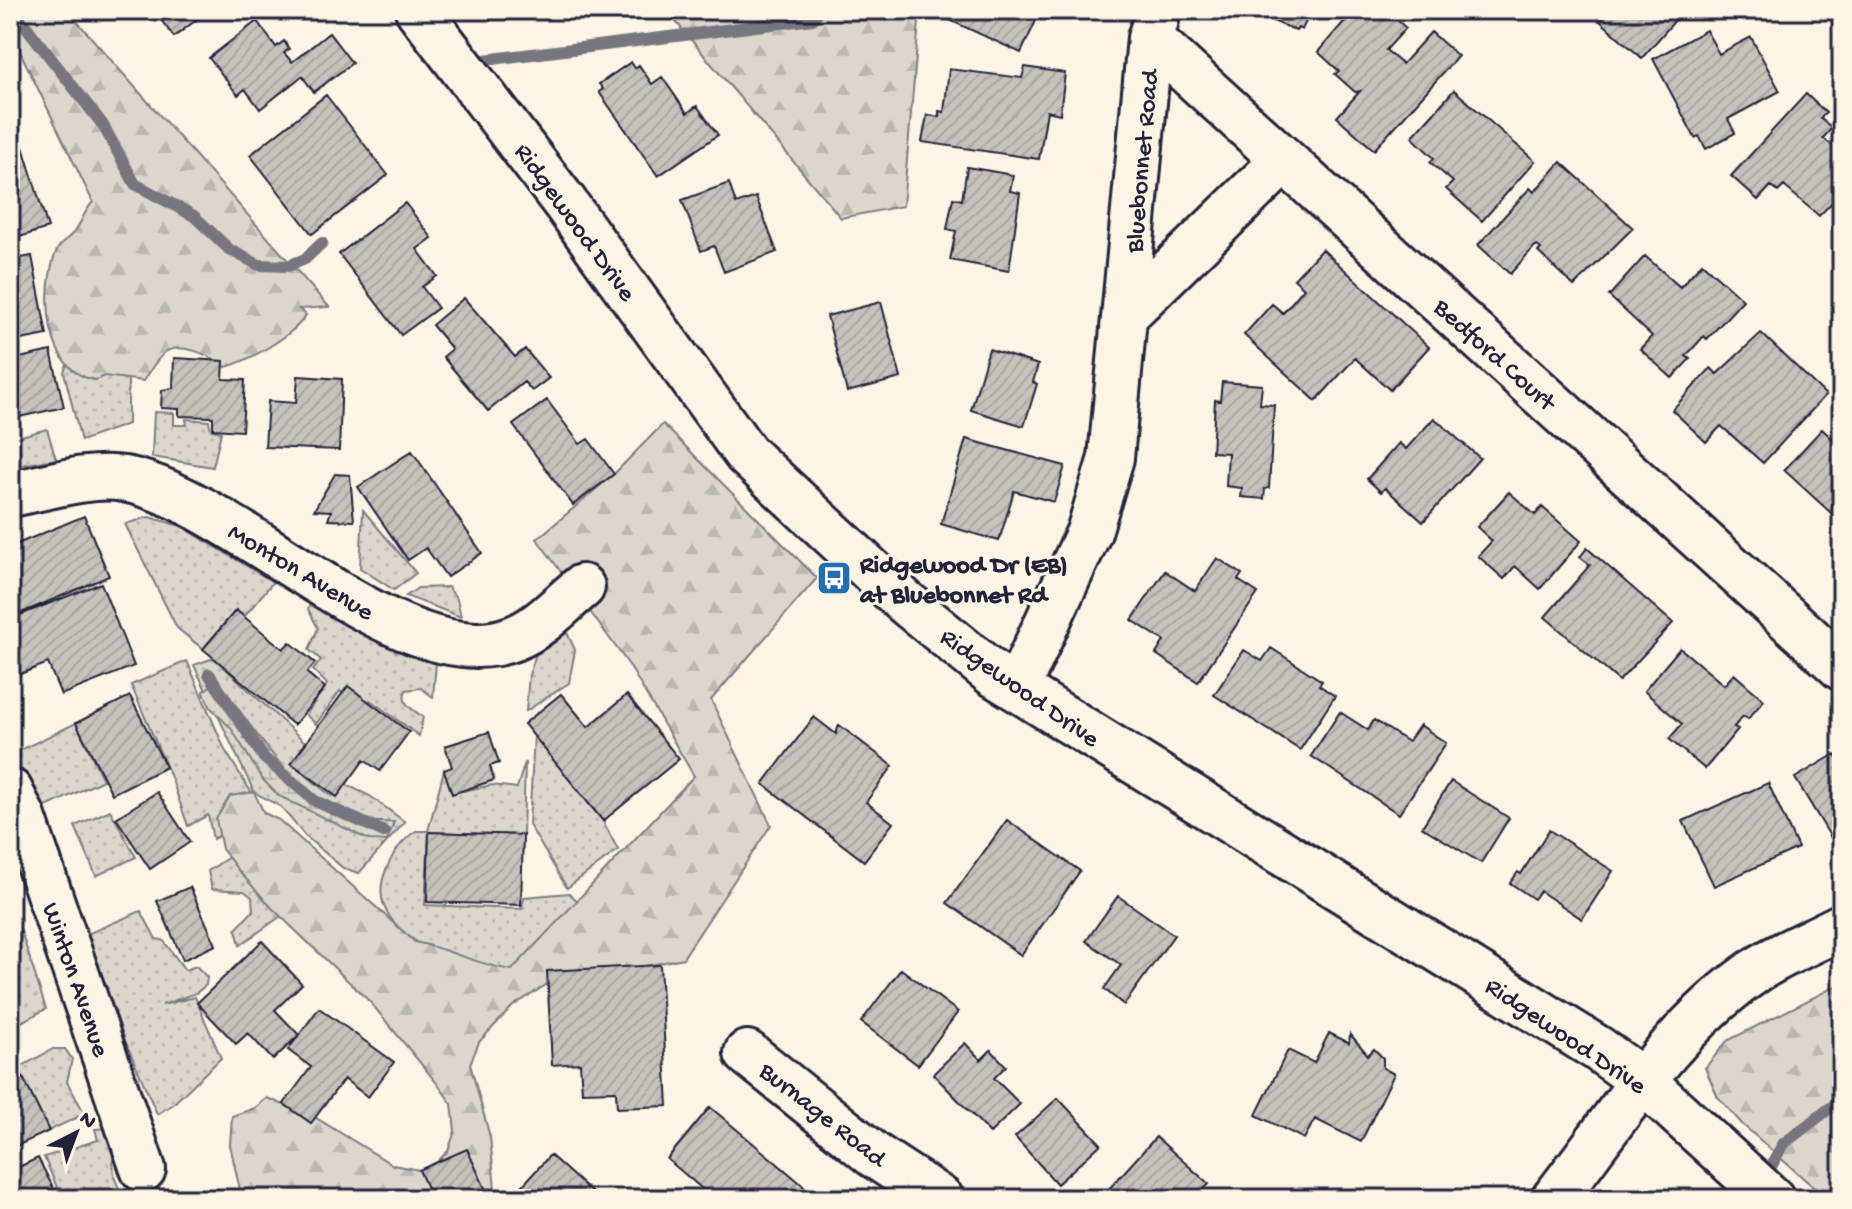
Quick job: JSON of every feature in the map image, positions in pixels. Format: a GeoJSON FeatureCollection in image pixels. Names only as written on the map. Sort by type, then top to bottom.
{"type":"FeatureCollection","features":[{"type":"Feature","properties":{"kind":"street","name":"Ridgewood Drive"},"geometry":{"type":"LineString","coordinates":[[418,10],[565,203],[746,454],[905,602],[992,673],[1581,1036],[1643,1081],[1772,1199]]}},
{"type":"Feature","properties":{"kind":"street","name":"Bluebonnet Road"},"geometry":{"type":"LineString","coordinates":[[1017,688],[1089,532],[1111,458],[1154,24]]}},
{"type":"Feature","properties":{"kind":"street","name":"Bedford Court"},"geometry":{"type":"LineString","coordinates":[[1154,24],[1284,160],[1842,668]]}},
{"type":"Feature","properties":{"kind":"street","name":"Bluebonnet Road"},"geometry":{"type":"LineString","coordinates":[[1127,313],[1284,160]]}},
{"type":"Feature","properties":{"kind":"street","name":"Monton Avenue"},"geometry":{"type":"LineString","coordinates":[[10,494],[91,479],[121,478],[141,483],[233,527],[376,616],[465,644],[494,644],[521,635],[582,587]]}},
{"type":"Feature","properties":{"kind":"street","name":"Winton Avenue"},"geometry":{"type":"LineString","coordinates":[[10,791],[23,817],[143,1169]]}},
{"type":"Feature","properties":{"kind":"street"},"geometry":{"type":"LineString","coordinates":[[1554,1199],[1643,1081],[1695,1021],[1756,971],[1842,926]]}},
{"type":"Feature","properties":{"kind":"street","name":"Burnage Road"},"geometry":{"type":"LineString","coordinates":[[747,1053],[874,1155],[941,1199]]}},
{"type":"Feature","properties":{"kind":"green space"},"geometry":{"type":"Polygon","coordinates":[[[10,10],[67,10],[329,307],[299,309],[306,315],[292,331],[258,353],[226,367],[206,355],[181,348],[163,354],[143,381],[104,376],[96,380],[79,374],[66,363],[51,328],[48,308],[51,268],[57,249],[76,229],[93,202],[10,31],[10,10]]]}},
{"type":"Feature","properties":{"kind":"green space"},"geometry":{"type":"Polygon","coordinates":[[[666,10],[920,10],[903,206],[841,218],[666,10]]]}},
{"type":"Feature","properties":{"kind":"green space"},"geometry":{"type":"Polygon","coordinates":[[[67,364],[128,365],[128,424],[81,441],[64,372],[67,364]]]}},
{"type":"Feature","properties":{"kind":"green space"},"geometry":{"type":"Polygon","coordinates":[[[154,412],[174,413],[174,425],[187,425],[186,419],[209,421],[211,430],[221,432],[213,467],[152,457],[154,412]]]}},
{"type":"Feature","properties":{"kind":"green space"},"geometry":{"type":"Polygon","coordinates":[[[663,424],[817,578],[711,700],[771,825],[683,958],[627,970],[579,969],[557,978],[513,1006],[479,1042],[470,1064],[490,1137],[496,1199],[242,1199],[230,1145],[232,1116],[255,1108],[267,1098],[316,1118],[393,1165],[419,1170],[432,1167],[448,1151],[455,1131],[452,1104],[436,1082],[371,1003],[272,908],[238,870],[222,849],[216,819],[230,796],[254,792],[264,813],[279,820],[415,942],[512,970],[694,776],[629,665],[537,539],[614,474],[663,424]]]}},
{"type":"Feature","properties":{"kind":"green space"},"geometry":{"type":"Polygon","coordinates":[[[47,429],[56,459],[10,467],[10,439],[47,429]]]}},
{"type":"Feature","properties":{"kind":"green space"},"geometry":{"type":"Polygon","coordinates":[[[363,510],[416,573],[394,590],[360,568],[363,510]]]}},
{"type":"Feature","properties":{"kind":"green space"},"geometry":{"type":"Polygon","coordinates":[[[149,517],[181,526],[273,582],[244,617],[236,610],[203,649],[177,628],[125,524],[149,517]]]}},
{"type":"Feature","properties":{"kind":"green space"},"geometry":{"type":"Polygon","coordinates":[[[448,587],[457,599],[461,617],[406,596],[418,588],[448,587]]]}},
{"type":"Feature","properties":{"kind":"green space"},"geometry":{"type":"Polygon","coordinates":[[[315,594],[436,663],[433,697],[421,688],[406,690],[408,706],[423,717],[419,736],[370,700],[362,709],[340,691],[316,724],[306,715],[327,684],[313,670],[321,660],[309,650],[318,628],[308,609],[315,594]]]}},
{"type":"Feature","properties":{"kind":"green space"},"geometry":{"type":"Polygon","coordinates":[[[562,622],[575,650],[569,683],[526,711],[529,675],[544,630],[562,622]]]}},
{"type":"Feature","properties":{"kind":"green space"},"geometry":{"type":"Polygon","coordinates":[[[214,658],[306,743],[291,763],[331,796],[343,783],[370,796],[405,822],[359,873],[343,868],[305,836],[281,807],[254,792],[194,665],[214,658]]]}},
{"type":"Feature","properties":{"kind":"green space"},"geometry":{"type":"Polygon","coordinates":[[[187,661],[225,750],[264,813],[213,839],[208,815],[188,826],[171,777],[131,685],[187,661]]]}},
{"type":"Feature","properties":{"kind":"green space"},"geometry":{"type":"Polygon","coordinates":[[[218,681],[271,752],[313,795],[338,811],[364,820],[394,822],[387,841],[369,840],[279,796],[263,780],[231,728],[210,707],[203,691],[218,681]]]}},
{"type":"Feature","properties":{"kind":"green space"},"geometry":{"type":"Polygon","coordinates":[[[76,723],[103,780],[36,812],[10,755],[76,723]]]}},
{"type":"Feature","properties":{"kind":"green space"},"geometry":{"type":"Polygon","coordinates":[[[534,736],[603,821],[618,850],[567,888],[529,825],[534,736]]]}},
{"type":"Feature","properties":{"kind":"green space"},"geometry":{"type":"Polygon","coordinates":[[[525,762],[523,835],[429,832],[425,905],[522,909],[524,897],[569,893],[594,916],[509,984],[443,957],[420,944],[401,930],[387,913],[381,893],[386,870],[398,848],[416,831],[428,831],[444,770],[452,793],[492,785],[517,788],[525,762]]]}},
{"type":"Feature","properties":{"kind":"green space"},"geometry":{"type":"Polygon","coordinates":[[[110,810],[136,857],[96,876],[75,826],[110,810]]]}},
{"type":"Feature","properties":{"kind":"green space"},"geometry":{"type":"Polygon","coordinates":[[[229,857],[281,916],[240,945],[236,929],[253,911],[252,897],[244,891],[212,889],[208,871],[229,857]]]}},
{"type":"Feature","properties":{"kind":"green space"},"geometry":{"type":"Polygon","coordinates":[[[141,911],[156,939],[163,940],[185,970],[196,966],[207,977],[206,985],[196,993],[162,1005],[195,997],[221,1058],[172,1105],[157,1114],[80,937],[141,911]]]}},
{"type":"Feature","properties":{"kind":"green space"},"geometry":{"type":"Polygon","coordinates":[[[21,931],[46,1009],[10,1028],[10,936],[21,931]]]}},
{"type":"Feature","properties":{"kind":"green space"},"geometry":{"type":"Polygon","coordinates":[[[1842,983],[1842,1199],[1827,1199],[1742,1124],[1718,1097],[1705,1068],[1727,1041],[1842,983]]]}},
{"type":"Feature","properties":{"kind":"green space"},"geometry":{"type":"Polygon","coordinates":[[[53,1049],[65,1049],[72,1059],[67,1082],[85,1114],[46,1132],[19,1068],[53,1049]]]}},
{"type":"Feature","properties":{"kind":"green space"},"geometry":{"type":"Polygon","coordinates":[[[111,1128],[114,1176],[123,1199],[62,1199],[44,1157],[98,1140],[95,1129],[111,1128]]]}},
{"type":"Feature","properties":{"kind":"building"},"geometry":{"type":"Polygon","coordinates":[[[166,10],[209,10],[174,37],[158,16],[166,10]]]}},
{"type":"Feature","properties":{"kind":"building"},"geometry":{"type":"Polygon","coordinates":[[[944,10],[1041,10],[1021,53],[941,16],[944,10]]]}},
{"type":"Feature","properties":{"kind":"building"},"geometry":{"type":"Polygon","coordinates":[[[1278,10],[1311,10],[1302,30],[1298,28],[1296,31],[1273,21],[1278,10]]]}},
{"type":"Feature","properties":{"kind":"building"},"geometry":{"type":"Polygon","coordinates":[[[1354,10],[1372,10],[1378,15],[1386,10],[1406,28],[1386,50],[1402,64],[1431,32],[1458,56],[1374,150],[1337,117],[1360,91],[1355,92],[1335,74],[1339,71],[1318,52],[1354,10]]]}},
{"type":"Feature","properties":{"kind":"building"},"geometry":{"type":"Polygon","coordinates":[[[1610,10],[1684,10],[1642,58],[1600,21],[1610,10]]]}},
{"type":"Feature","properties":{"kind":"building"},"geometry":{"type":"Polygon","coordinates":[[[257,21],[276,47],[284,41],[289,49],[284,53],[292,62],[329,33],[352,63],[314,92],[302,76],[260,109],[245,89],[238,95],[209,58],[257,21]]]}},
{"type":"Feature","properties":{"kind":"building"},"geometry":{"type":"Polygon","coordinates":[[[1706,30],[1719,54],[1751,37],[1780,91],[1728,119],[1735,133],[1706,149],[1699,136],[1695,138],[1653,59],[1706,30]]]}},
{"type":"Feature","properties":{"kind":"building"},"geometry":{"type":"Polygon","coordinates":[[[631,62],[635,68],[639,65],[652,84],[662,77],[687,113],[697,106],[718,135],[658,176],[599,92],[603,89],[599,84],[631,62]]]}},
{"type":"Feature","properties":{"kind":"building"},"geometry":{"type":"Polygon","coordinates":[[[1025,67],[1065,73],[1060,114],[1047,111],[1039,159],[922,142],[927,115],[939,117],[939,111],[944,112],[949,69],[1022,78],[1025,67]]]}},
{"type":"Feature","properties":{"kind":"building"},"geometry":{"type":"Polygon","coordinates":[[[1454,90],[1535,161],[1482,221],[1446,189],[1453,182],[1430,162],[1434,158],[1412,137],[1454,90]]]}},
{"type":"Feature","properties":{"kind":"building"},"geometry":{"type":"Polygon","coordinates":[[[1806,94],[1826,113],[1820,118],[1832,128],[1823,138],[1842,154],[1842,192],[1819,216],[1784,186],[1778,192],[1771,186],[1758,200],[1731,176],[1806,94]]]}},
{"type":"Feature","properties":{"kind":"building"},"geometry":{"type":"Polygon","coordinates":[[[326,95],[388,175],[312,234],[250,155],[326,95]]]}},
{"type":"Feature","properties":{"kind":"building"},"geometry":{"type":"Polygon","coordinates":[[[23,147],[48,228],[10,240],[10,151],[23,147]]]}},
{"type":"Feature","properties":{"kind":"building"},"geometry":{"type":"Polygon","coordinates":[[[1561,162],[1633,228],[1574,286],[1538,252],[1541,249],[1536,245],[1510,274],[1478,245],[1530,188],[1534,192],[1561,162]]]}},
{"type":"Feature","properties":{"kind":"building"},"geometry":{"type":"Polygon","coordinates":[[[967,167],[1013,175],[1010,191],[1020,193],[1009,271],[950,260],[956,231],[947,229],[953,198],[962,200],[967,167]]]}},
{"type":"Feature","properties":{"kind":"building"},"geometry":{"type":"Polygon","coordinates":[[[729,183],[736,204],[756,197],[777,252],[724,272],[714,246],[701,251],[682,200],[729,183]]]}},
{"type":"Feature","properties":{"kind":"building"},"geometry":{"type":"Polygon","coordinates":[[[405,203],[432,238],[417,249],[437,276],[422,287],[438,308],[401,335],[339,254],[405,203]]]}},
{"type":"Feature","properties":{"kind":"building"},"geometry":{"type":"Polygon","coordinates":[[[1322,249],[1429,347],[1390,390],[1355,358],[1316,401],[1244,335],[1272,304],[1283,313],[1304,288],[1294,279],[1322,249]]]}},
{"type":"Feature","properties":{"kind":"building"},"geometry":{"type":"Polygon","coordinates":[[[32,256],[47,335],[10,342],[10,260],[32,256]]]}},
{"type":"Feature","properties":{"kind":"building"},"geometry":{"type":"Polygon","coordinates":[[[1645,256],[1680,287],[1702,263],[1743,300],[1707,339],[1704,336],[1686,356],[1690,359],[1672,378],[1640,349],[1652,336],[1609,296],[1645,256]]]}},
{"type":"Feature","properties":{"kind":"building"},"geometry":{"type":"Polygon","coordinates":[[[464,298],[515,357],[525,349],[549,378],[532,391],[524,382],[488,411],[443,357],[452,349],[432,325],[464,298]]]}},
{"type":"Feature","properties":{"kind":"building"},"geometry":{"type":"Polygon","coordinates":[[[881,302],[901,378],[847,392],[827,316],[881,302]]]}},
{"type":"Feature","properties":{"kind":"building"},"geometry":{"type":"Polygon","coordinates":[[[1761,333],[1826,395],[1763,463],[1721,426],[1706,442],[1672,410],[1711,368],[1717,374],[1761,333]]]}},
{"type":"Feature","properties":{"kind":"building"},"geometry":{"type":"Polygon","coordinates":[[[989,349],[1038,365],[1033,382],[1037,384],[1024,426],[971,410],[989,349]]]}},
{"type":"Feature","properties":{"kind":"building"},"geometry":{"type":"Polygon","coordinates":[[[51,351],[64,407],[10,419],[10,360],[51,351]]]}},
{"type":"Feature","properties":{"kind":"building"},"geometry":{"type":"Polygon","coordinates":[[[174,358],[224,361],[223,379],[245,380],[242,431],[213,429],[213,417],[179,416],[179,409],[161,408],[162,390],[173,388],[174,358]]]}},
{"type":"Feature","properties":{"kind":"building"},"geometry":{"type":"Polygon","coordinates":[[[298,376],[342,379],[339,450],[265,447],[268,401],[296,403],[298,376]]]}},
{"type":"Feature","properties":{"kind":"building"},"geometry":{"type":"Polygon","coordinates":[[[1222,382],[1262,385],[1260,404],[1274,405],[1269,488],[1265,489],[1264,499],[1241,497],[1242,488],[1226,486],[1228,453],[1212,452],[1215,400],[1220,401],[1222,382]]]}},
{"type":"Feature","properties":{"kind":"building"},"geometry":{"type":"Polygon","coordinates":[[[547,400],[580,444],[588,439],[614,474],[573,505],[513,425],[547,400]]]}},
{"type":"Feature","properties":{"kind":"building"},"geometry":{"type":"Polygon","coordinates":[[[1434,418],[1480,458],[1423,522],[1385,488],[1381,492],[1367,479],[1399,443],[1406,449],[1434,418]]]}},
{"type":"Feature","properties":{"kind":"building"},"geometry":{"type":"Polygon","coordinates":[[[1822,429],[1842,448],[1842,523],[1784,470],[1822,429]]]}},
{"type":"Feature","properties":{"kind":"building"},"geometry":{"type":"Polygon","coordinates":[[[966,439],[1065,466],[1054,502],[1014,491],[999,541],[941,524],[966,439]]]}},
{"type":"Feature","properties":{"kind":"building"},"geometry":{"type":"Polygon","coordinates":[[[412,451],[482,553],[447,577],[426,548],[408,560],[358,487],[412,451]]]}},
{"type":"Feature","properties":{"kind":"building"},"geometry":{"type":"Polygon","coordinates":[[[335,474],[350,475],[354,521],[328,520],[331,511],[314,510],[335,474]]]}},
{"type":"Feature","properties":{"kind":"building"},"geometry":{"type":"Polygon","coordinates":[[[1509,492],[1535,515],[1542,507],[1581,541],[1540,589],[1515,566],[1504,579],[1478,556],[1492,541],[1477,527],[1509,492]]]}},
{"type":"Feature","properties":{"kind":"building"},"geometry":{"type":"Polygon","coordinates":[[[84,516],[109,576],[19,614],[10,594],[10,547],[84,516]]]}},
{"type":"Feature","properties":{"kind":"building"},"geometry":{"type":"Polygon","coordinates":[[[1587,548],[1673,623],[1619,681],[1545,617],[1590,565],[1580,557],[1587,548]]]}},
{"type":"Feature","properties":{"kind":"building"},"geometry":{"type":"Polygon","coordinates":[[[1217,558],[1242,574],[1238,580],[1258,593],[1198,682],[1156,654],[1164,641],[1132,620],[1165,571],[1195,591],[1217,558]]]}},
{"type":"Feature","properties":{"kind":"building"},"geometry":{"type":"Polygon","coordinates":[[[101,583],[134,666],[61,695],[48,663],[10,678],[10,619],[101,583]]]}},
{"type":"Feature","properties":{"kind":"building"},"geometry":{"type":"Polygon","coordinates":[[[236,610],[283,649],[290,642],[315,663],[307,673],[325,688],[294,725],[203,649],[236,610]]]}},
{"type":"Feature","properties":{"kind":"building"},"geometry":{"type":"Polygon","coordinates":[[[1271,648],[1322,681],[1319,685],[1335,696],[1300,750],[1214,695],[1244,650],[1262,661],[1271,648]]]}},
{"type":"Feature","properties":{"kind":"building"},"geometry":{"type":"Polygon","coordinates":[[[1680,648],[1724,685],[1734,674],[1764,700],[1748,719],[1743,716],[1734,727],[1738,729],[1705,769],[1669,739],[1682,724],[1644,691],[1680,648]]]}},
{"type":"Feature","properties":{"kind":"building"},"geometry":{"type":"Polygon","coordinates":[[[348,686],[409,732],[380,771],[364,760],[337,797],[291,763],[348,686]]]}},
{"type":"Feature","properties":{"kind":"building"},"geometry":{"type":"Polygon","coordinates":[[[561,694],[588,727],[627,695],[679,759],[603,821],[524,724],[561,694]]]}},
{"type":"Feature","properties":{"kind":"building"},"geometry":{"type":"Polygon","coordinates":[[[130,696],[166,767],[112,794],[76,723],[130,696]]]}},
{"type":"Feature","properties":{"kind":"building"},"geometry":{"type":"Polygon","coordinates":[[[1340,712],[1368,730],[1374,720],[1408,742],[1420,725],[1446,743],[1399,814],[1311,756],[1340,712]]]}},
{"type":"Feature","properties":{"kind":"building"},"geometry":{"type":"Polygon","coordinates":[[[814,717],[836,734],[839,725],[893,766],[866,802],[893,823],[864,861],[763,784],[814,717]]]}},
{"type":"Feature","properties":{"kind":"building"},"geometry":{"type":"Polygon","coordinates":[[[489,732],[499,763],[490,766],[494,780],[452,794],[444,770],[452,767],[445,746],[489,732]]]}},
{"type":"Feature","properties":{"kind":"building"},"geometry":{"type":"Polygon","coordinates":[[[1835,754],[1842,765],[1842,836],[1833,841],[1795,778],[1835,754]]]}},
{"type":"Feature","properties":{"kind":"building"},"geometry":{"type":"Polygon","coordinates":[[[1451,781],[1509,818],[1481,863],[1422,827],[1451,781]]]}},
{"type":"Feature","properties":{"kind":"building"},"geometry":{"type":"Polygon","coordinates":[[[1768,783],[1798,848],[1714,886],[1683,821],[1768,783]]]}},
{"type":"Feature","properties":{"kind":"building"},"geometry":{"type":"Polygon","coordinates":[[[157,792],[190,842],[150,869],[116,818],[157,792]]]}},
{"type":"Feature","properties":{"kind":"building"},"geometry":{"type":"Polygon","coordinates":[[[1007,820],[1080,871],[1021,955],[947,903],[1007,820]]]}},
{"type":"Feature","properties":{"kind":"building"},"geometry":{"type":"Polygon","coordinates":[[[1549,830],[1613,871],[1582,919],[1540,891],[1534,899],[1510,883],[1518,872],[1521,874],[1549,830]]]}},
{"type":"Feature","properties":{"kind":"building"},"geometry":{"type":"Polygon","coordinates":[[[429,832],[523,835],[521,905],[427,902],[429,832]]]}},
{"type":"Feature","properties":{"kind":"building"},"geometry":{"type":"Polygon","coordinates":[[[190,887],[216,945],[183,960],[157,901],[190,887]]]}},
{"type":"Feature","properties":{"kind":"building"},"geometry":{"type":"Polygon","coordinates":[[[1118,896],[1174,935],[1124,1005],[1104,989],[1121,965],[1086,941],[1118,896]]]}},
{"type":"Feature","properties":{"kind":"building"},"geometry":{"type":"Polygon","coordinates":[[[262,941],[302,984],[275,1010],[299,1035],[273,1060],[248,1033],[236,1044],[197,1003],[262,941]]]}},
{"type":"Feature","properties":{"kind":"building"},"geometry":{"type":"Polygon","coordinates":[[[660,965],[668,1106],[617,1108],[616,1091],[582,1092],[580,1063],[552,1065],[547,971],[660,965]]]}},
{"type":"Feature","properties":{"kind":"building"},"geometry":{"type":"Polygon","coordinates":[[[901,969],[958,1012],[918,1065],[861,1022],[901,969]]]}},
{"type":"Feature","properties":{"kind":"building"},"geometry":{"type":"Polygon","coordinates":[[[319,1008],[394,1062],[368,1097],[344,1079],[311,1123],[284,1104],[311,1067],[288,1050],[319,1008]]]}},
{"type":"Feature","properties":{"kind":"building"},"geometry":{"type":"Polygon","coordinates":[[[1329,1033],[1349,1043],[1350,1034],[1368,1055],[1374,1049],[1383,1058],[1383,1068],[1394,1074],[1361,1142],[1315,1119],[1304,1139],[1256,1115],[1288,1050],[1314,1063],[1329,1033]]]}},
{"type":"Feature","properties":{"kind":"building"},"geometry":{"type":"Polygon","coordinates":[[[965,1043],[981,1060],[991,1050],[1006,1066],[994,1078],[1020,1104],[990,1133],[933,1074],[965,1043]]]}},
{"type":"Feature","properties":{"kind":"building"},"geometry":{"type":"Polygon","coordinates":[[[10,1056],[49,1131],[10,1149],[10,1056]]]}},
{"type":"Feature","properties":{"kind":"building"},"geometry":{"type":"Polygon","coordinates":[[[1058,1098],[1101,1144],[1057,1184],[1015,1137],[1058,1098]]]}},
{"type":"Feature","properties":{"kind":"building"},"geometry":{"type":"Polygon","coordinates":[[[710,1107],[804,1186],[793,1199],[714,1199],[667,1159],[710,1107]]]}},
{"type":"Feature","properties":{"kind":"building"},"geometry":{"type":"Polygon","coordinates":[[[1156,1137],[1209,1184],[1195,1199],[1119,1199],[1108,1190],[1156,1137]]]}},
{"type":"Feature","properties":{"kind":"building"},"geometry":{"type":"Polygon","coordinates":[[[467,1149],[490,1199],[432,1199],[419,1170],[467,1149]]]}},
{"type":"Feature","properties":{"kind":"building"},"geometry":{"type":"Polygon","coordinates":[[[550,1155],[599,1199],[523,1199],[516,1193],[550,1155]]]}},
{"type":"Feature","properties":{"kind":"building"},"geometry":{"type":"Polygon","coordinates":[[[38,1158],[59,1199],[10,1199],[10,1171],[38,1158]]]}},
{"type":"Feature","properties":{"kind":"waterway"},"geometry":{"type":"LineString","coordinates":[[13,10],[103,125],[135,184],[194,216],[230,250],[259,265],[288,266],[305,259],[322,243]]}},
{"type":"Feature","properties":{"kind":"waterway"},"geometry":{"type":"LineString","coordinates":[[479,67],[484,60],[813,19],[818,10]]}},
{"type":"Feature","properties":{"kind":"waterway"},"geometry":{"type":"LineString","coordinates":[[209,674],[264,758],[315,801],[384,832]]}},
{"type":"Feature","properties":{"kind":"waterway"},"geometry":{"type":"LineString","coordinates":[[1763,1182],[1783,1144],[1842,1099]]}},
{"type":"Feature","properties":{"kind":"place","name":"Ridgewood Dr (EB) at Bluebonnet Rd"},"geometry":{"type":"Point","coordinates":[834,578]}}]}
